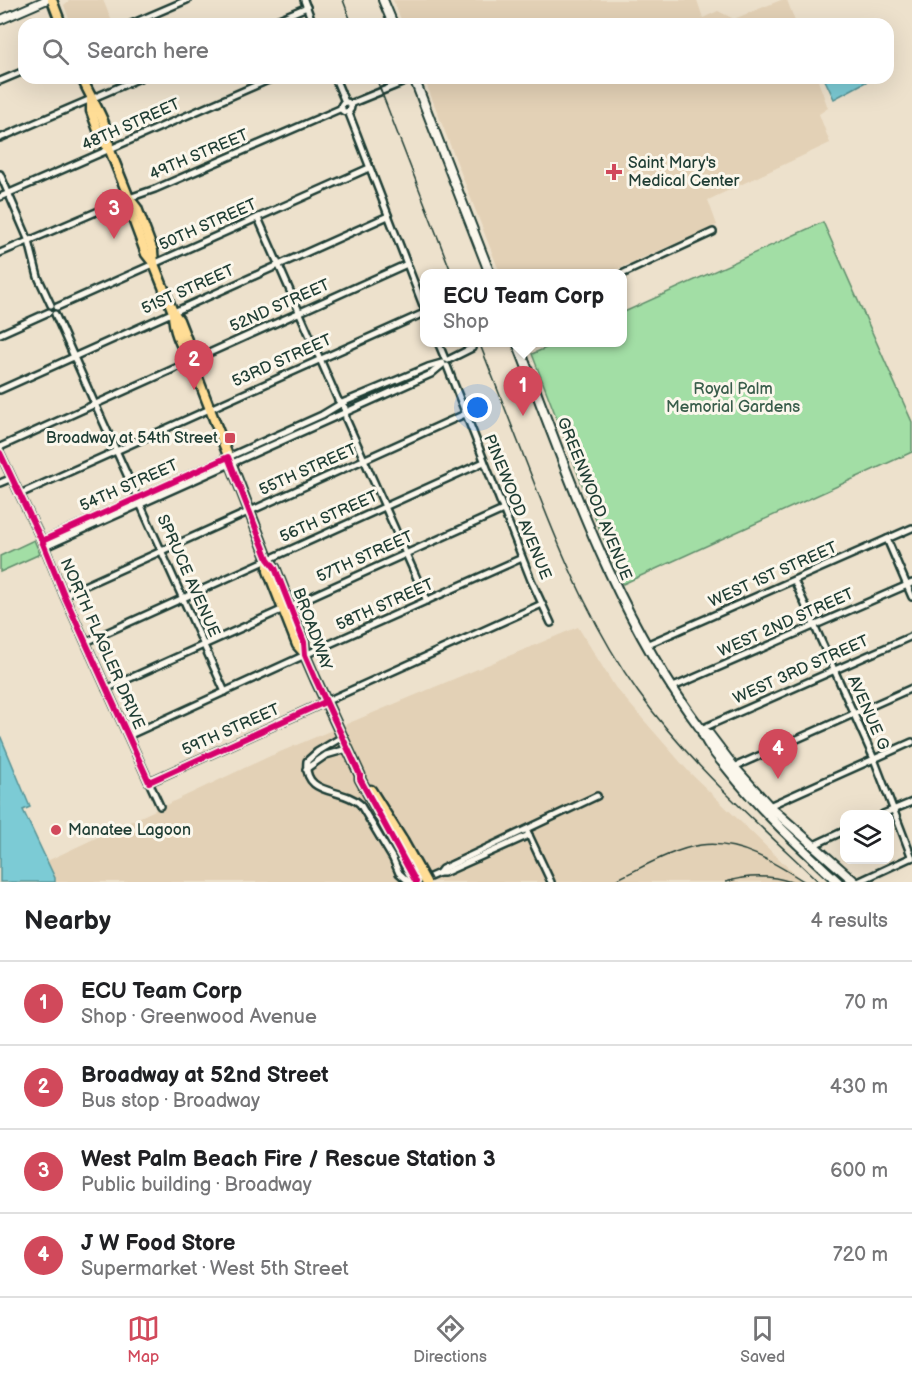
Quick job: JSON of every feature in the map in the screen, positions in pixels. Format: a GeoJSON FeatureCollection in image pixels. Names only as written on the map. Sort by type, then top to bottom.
{"type":"FeatureCollection","features":[{"type":"Feature","properties":{"kind":"main road"},"geometry":{"type":"LineString","coordinates":[[52,0],[59,18]]}},
{"type":"Feature","properties":{"kind":"main road"},"geometry":{"type":"LineString","coordinates":[[383,0],[390,18]]}},
{"type":"Feature","properties":{"kind":"main road","name":"BROADWAY"},"geometry":{"type":"LineString","coordinates":[[84,84],[90,99],[98,108],[109,137],[109,148],[129,198],[130,211],[146,254],[154,264],[190,348],[191,360],[268,559],[268,571],[286,607],[297,645],[305,655],[360,775],[399,843],[426,882]]}},
{"type":"Feature","properties":{"kind":"main road"},"geometry":{"type":"LineString","coordinates":[[416,84],[488,269]]}},
{"type":"Feature","properties":{"kind":"main road","name":"GREENWOOD AVENUE"},"geometry":{"type":"LineString","coordinates":[[519,347],[596,544],[621,599],[671,688],[701,729]]}},
{"type":"Feature","properties":{"kind":"main road"},"geometry":{"type":"LineString","coordinates":[[701,729],[709,734],[734,767],[769,806],[856,882]]}},
{"type":"Feature","properties":{"kind":"main road"},"geometry":{"type":"LineString","coordinates":[[701,729],[704,740],[745,790],[786,834],[838,882]]}},
{"type":"Feature","properties":{"kind":"main road","name":"BROADWAY"},"geometry":{"type":"LineString","coordinates":[[399,843],[417,882]]}},
{"type":"Feature","properties":{"kind":"street"},"geometry":{"type":"LineString","coordinates":[[0,20],[46,0]]}},
{"type":"Feature","properties":{"kind":"street"},"geometry":{"type":"LineString","coordinates":[[145,18],[187,0]]}},
{"type":"Feature","properties":{"kind":"street"},"geometry":{"type":"LineString","coordinates":[[304,0],[312,18]]}},
{"type":"Feature","properties":{"kind":"street"},"geometry":{"type":"LineString","coordinates":[[281,18],[307,7]]}},
{"type":"Feature","properties":{"kind":"street"},"geometry":{"type":"LineString","coordinates":[[0,81],[18,74]]}},
{"type":"Feature","properties":{"kind":"street"},"geometry":{"type":"LineString","coordinates":[[0,138],[126,84]]}},
{"type":"Feature","properties":{"kind":"street","name":"48TH STREET"},"geometry":{"type":"LineString","coordinates":[[0,197],[259,84]]}},
{"type":"Feature","properties":{"kind":"street"},"geometry":{"type":"LineString","coordinates":[[338,84],[347,103],[345,110],[420,298]]}},
{"type":"Feature","properties":{"kind":"street"},"geometry":{"type":"LineString","coordinates":[[347,103],[398,84]]}},
{"type":"Feature","properties":{"kind":"street","name":"49TH STREET"},"geometry":{"type":"LineString","coordinates":[[0,254],[129,198],[156,189],[345,110]]}},
{"type":"Feature","properties":{"kind":"street","name":"50TH STREET"},"geometry":{"type":"LineString","coordinates":[[0,334],[369,168]]}},
{"type":"Feature","properties":{"kind":"street","name":"SPRUCE AVENUE"},"geometry":{"type":"LineString","coordinates":[[0,174],[29,241],[38,277],[225,692]]}},
{"type":"Feature","properties":{"kind":"street","name":"51ST STREET"},"geometry":{"type":"LineString","coordinates":[[0,390],[388,216]]}},
{"type":"Feature","properties":{"kind":"street"},"geometry":{"type":"LineString","coordinates":[[258,218],[428,601]]}},
{"type":"Feature","properties":{"kind":"street"},"geometry":{"type":"LineString","coordinates":[[627,272],[713,232]]}},
{"type":"Feature","properties":{"kind":"street","name":"52ND STREET"},"geometry":{"type":"LineString","coordinates":[[0,447],[407,264]]}},
{"type":"Feature","properties":{"kind":"street","name":"53RD STREET"},"geometry":{"type":"LineString","coordinates":[[20,494],[420,315]]}},
{"type":"Feature","properties":{"kind":"street","name":"PINEWOOD AVENUE"},"geometry":{"type":"LineString","coordinates":[[440,347],[522,558],[551,623]]}},
{"type":"Feature","properties":{"kind":"street","name":"54TH STREET"},"geometry":{"type":"LineString","coordinates":[[43,544],[138,497],[322,422],[345,415],[431,374],[472,348]]}},
{"type":"Feature","properties":{"kind":"street","name":"54TH STREET"},"geometry":{"type":"LineString","coordinates":[[43,544],[141,504],[340,404],[428,367],[445,363]]}},
{"type":"Feature","properties":{"kind":"street","name":"55TH STREET"},"geometry":{"type":"LineString","coordinates":[[64,595],[465,414]]}},
{"type":"Feature","properties":{"kind":"street","name":"NORTH FLAGLER DRIVE"},"geometry":{"type":"LineString","coordinates":[[0,453],[160,806]]}},
{"type":"Feature","properties":{"kind":"street","name":"56TH STREET"},"geometry":{"type":"LineString","coordinates":[[86,642],[484,462]]}},
{"type":"Feature","properties":{"kind":"street"},"geometry":{"type":"LineString","coordinates":[[0,483],[12,478]]}},
{"type":"Feature","properties":{"kind":"street","name":"57TH STREET"},"geometry":{"type":"LineString","coordinates":[[106,688],[503,510]]}},
{"type":"Feature","properties":{"kind":"street","name":"WEST 1ST STREET"},"geometry":{"type":"LineString","coordinates":[[646,645],[912,528]]}},
{"type":"Feature","properties":{"kind":"street"},"geometry":{"type":"LineString","coordinates":[[887,540],[909,584],[912,597]]}},
{"type":"Feature","properties":{"kind":"street","name":"58TH STREET"},"geometry":{"type":"LineString","coordinates":[[128,736],[522,558]]}},
{"type":"Feature","properties":{"kind":"street","name":"AVENUE G"},"geometry":{"type":"LineString","coordinates":[[794,580],[874,759],[893,810]]}},
{"type":"Feature","properties":{"kind":"street","name":"WEST 2ND STREET"},"geometry":{"type":"LineString","coordinates":[[671,688],[909,584]]}},
{"type":"Feature","properties":{"kind":"street","name":"59TH STREET"},"geometry":{"type":"LineString","coordinates":[[149,782],[542,604]]}},
{"type":"Feature","properties":{"kind":"street","name":"WEST 3RD STREET"},"geometry":{"type":"LineString","coordinates":[[701,729],[912,636]]}},
{"type":"Feature","properties":{"kind":"street"},"geometry":{"type":"LineString","coordinates":[[734,767],[912,688]]}},
{"type":"Feature","properties":{"kind":"street"},"geometry":{"type":"LineString","coordinates":[[342,737],[317,752],[307,761],[306,769],[313,783],[320,788],[353,798],[360,804],[399,873],[409,882]]}},
{"type":"Feature","properties":{"kind":"street"},"geometry":{"type":"LineString","coordinates":[[769,806],[912,742]]}},
{"type":"Feature","properties":{"kind":"street"},"geometry":{"type":"LineString","coordinates":[[306,769],[326,755],[347,749]]}},
{"type":"Feature","properties":{"kind":"street"},"geometry":{"type":"LineString","coordinates":[[439,873],[442,869],[597,796]]}},
{"type":"Feature","properties":{"kind":"street"},"geometry":{"type":"LineString","coordinates":[[893,810],[912,802]]}},
{"type":"Feature","properties":{"kind":"street","name":"AVENUE G"},"geometry":{"type":"LineString","coordinates":[[894,813],[912,858]]}},
{"type":"Feature","properties":{"kind":"street"},"geometry":{"type":"LineString","coordinates":[[526,829],[551,882]]}},
{"type":"Feature","properties":{"kind":"street"},"geometry":{"type":"LineString","coordinates":[[814,845],[840,833]]}},
{"type":"Feature","properties":{"kind":"street"},"geometry":{"type":"LineString","coordinates":[[417,882],[444,873],[529,835]]}},
{"type":"Feature","properties":{"kind":"street"},"geometry":{"type":"LineString","coordinates":[[856,882],[912,858]]}},
{"type":"Feature","properties":{"kind":"shaded area"},"geometry":{"type":"Polygon","coordinates":[[[70,0],[103,0],[110,18],[69,18],[64,5],[70,0]]]}},
{"type":"Feature","properties":{"kind":"shaded area"},"geometry":{"type":"Polygon","coordinates":[[[393,0],[697,0],[703,18],[400,18],[393,0]]]}},
{"type":"Feature","properties":{"kind":"shaded area"},"geometry":{"type":"Polygon","coordinates":[[[781,0],[787,0],[794,18],[736,18],[781,0]]]}},
{"type":"Feature","properties":{"kind":"shaded area"},"geometry":{"type":"Polygon","coordinates":[[[718,11],[732,18],[703,18],[718,11]]]}},
{"type":"Feature","properties":{"kind":"shaded area","name":"Saint Mary's Medical Center"},"geometry":{"type":"Polygon","coordinates":[[[426,84],[819,84],[828,108],[819,114],[830,143],[708,200],[717,225],[618,269],[498,269],[426,84]]]}},
{"type":"Feature","properties":{"kind":"shaded area"},"geometry":{"type":"Polygon","coordinates":[[[578,627],[615,687],[689,772],[803,882],[55,882],[47,861],[268,757],[578,627]]]}},
{"type":"Feature","properties":{"kind":"green space","name":"Royal Palm Memorial Gardens"},"geometry":{"type":"Polygon","coordinates":[[[823,222],[912,422],[912,452],[623,584],[532,354],[548,347],[627,347],[627,311],[823,222]]]}},
{"type":"Feature","properties":{"kind":"green space"},"geometry":{"type":"Polygon","coordinates":[[[34,540],[40,554],[0,572],[0,556],[34,540]]]}},
{"type":"Feature","properties":{"kind":"water"},"geometry":{"type":"Polygon","coordinates":[[[827,84],[862,84],[834,99],[827,84]]]}},
{"type":"Feature","properties":{"kind":"water"},"geometry":{"type":"Polygon","coordinates":[[[0,735],[30,807],[23,810],[55,882],[0,882],[0,735]]]}},
{"type":"Feature","properties":{"kind":"railway"},"geometry":{"type":"LineString","coordinates":[[343,0],[350,18]]}},
{"type":"Feature","properties":{"kind":"railway"},"geometry":{"type":"LineString","coordinates":[[378,84],[450,269]]}},
{"type":"Feature","properties":{"kind":"railway"},"geometry":{"type":"LineString","coordinates":[[481,347],[562,552],[596,624],[623,670],[658,718],[701,767],[819,882]]}},
{"type":"Feature","properties":{"kind":"railway"},"geometry":{"type":"LineString","coordinates":[[611,882],[678,851],[715,844],[756,855],[805,882]]}},
{"type":"Feature","properties":{"kind":"railway"},"geometry":{"type":"LineString","coordinates":[[726,882],[759,877],[791,882]]}},
{"type":"Feature","properties":{"kind":"cycle path"},"geometry":{"type":"LineString","coordinates":[[0,453],[42,541],[64,595],[149,782],[325,702]]}},
{"type":"Feature","properties":{"kind":"cycle path"},"geometry":{"type":"LineString","coordinates":[[42,541],[228,457],[268,559],[275,568],[304,642],[305,655],[315,678],[360,779],[416,882]]}},
{"type":"Feature","properties":{"kind":"place","name":"Saint Mary's Medical Center"},"geometry":{"type":"Point","coordinates":[614,172]}},
{"type":"Feature","properties":{"kind":"place","name":"West Palm Beach Fire / Rescue Station 3"},"geometry":{"type":"Point","coordinates":[114,239]}},
{"type":"Feature","properties":{"kind":"place","name":"Broadway at 52nd Street"},"geometry":{"type":"Point","coordinates":[194,390]}},
{"type":"Feature","properties":{"kind":"place","name":"ECU Team Corp"},"geometry":{"type":"Point","coordinates":[523,416]}},
{"type":"Feature","properties":{"kind":"place","name":"Broadway at 54th Street"},"geometry":{"type":"Point","coordinates":[230,438]}},
{"type":"Feature","properties":{"kind":"place","name":"J W Food Store"},"geometry":{"type":"Point","coordinates":[778,779]}},
{"type":"Feature","properties":{"kind":"place","name":"Manatee Lagoon"},"geometry":{"type":"Point","coordinates":[56,830]}}]}
